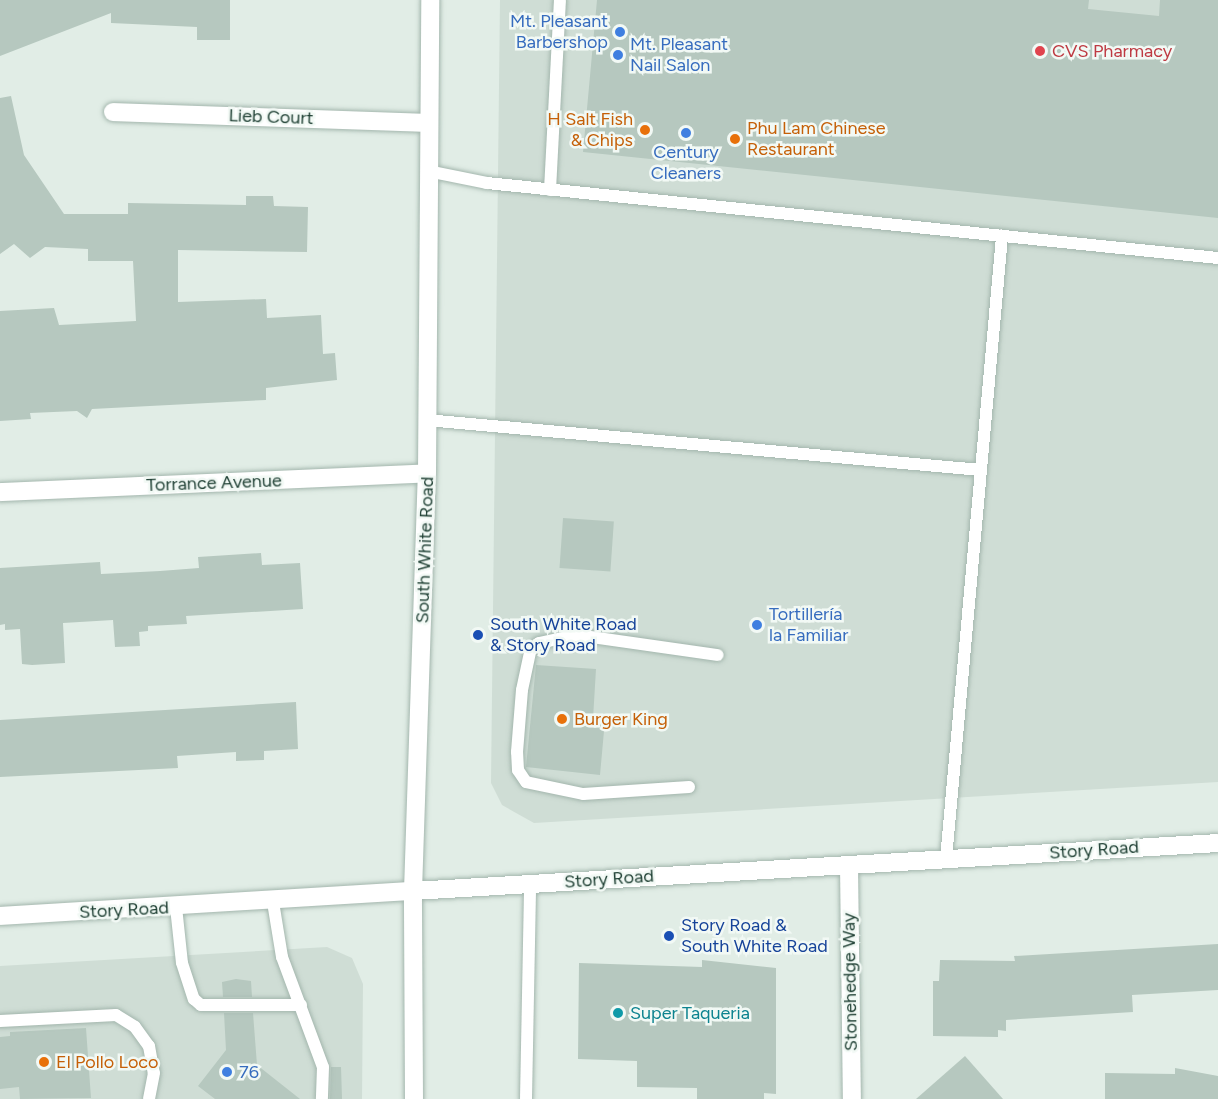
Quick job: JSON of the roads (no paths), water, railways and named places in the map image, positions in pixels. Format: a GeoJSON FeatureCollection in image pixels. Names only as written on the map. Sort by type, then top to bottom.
{"type":"FeatureCollection","features":[{"type":"Feature","properties":{"kind":"main road","name":"South White Road"},"geometry":{"type":"LineString","coordinates":[[414,1099],[413,891],[427,473],[430,0]]}},
{"type":"Feature","properties":{"kind":"main road","name":"Lieb Court"},"geometry":{"type":"LineString","coordinates":[[113,112],[428,123]]}},
{"type":"Feature","properties":{"kind":"main road","name":"Torrance Avenue"},"geometry":{"type":"LineString","coordinates":[[0,492],[427,473]]}},
{"type":"Feature","properties":{"kind":"main road","name":"Story Road"},"geometry":{"type":"LineString","coordinates":[[0,916],[273,902],[413,891],[1218,843]]}},
{"type":"Feature","properties":{"kind":"main road","name":"Stonehedge Way"},"geometry":{"type":"LineString","coordinates":[[849,865],[852,1099]]}},
{"type":"Feature","properties":{"kind":"lane"},"geometry":{"type":"LineString","coordinates":[[550,190],[560,0]]}},
{"type":"Feature","properties":{"kind":"lane"},"geometry":{"type":"LineString","coordinates":[[428,171],[550,190],[1218,258]]}},
{"type":"Feature","properties":{"kind":"lane"},"geometry":{"type":"LineString","coordinates":[[946,859],[1002,236]]}},
{"type":"Feature","properties":{"kind":"lane"},"geometry":{"type":"LineString","coordinates":[[426,420],[981,470]]}},
{"type":"Feature","properties":{"kind":"lane"},"geometry":{"type":"LineString","coordinates":[[689,787],[583,794],[526,782],[518,771],[516,752],[524,680],[530,651],[539,642],[577,636],[718,655]]}},
{"type":"Feature","properties":{"kind":"lane"},"geometry":{"type":"LineString","coordinates":[[526,1099],[530,885]]}},
{"type":"Feature","properties":{"kind":"lane"},"geometry":{"type":"LineString","coordinates":[[273,902],[282,957],[323,1067],[322,1099]]}},
{"type":"Feature","properties":{"kind":"lane"},"geometry":{"type":"LineString","coordinates":[[176,907],[182,963],[194,999],[201,1005],[301,1005]]}},
{"type":"Feature","properties":{"kind":"lane"},"geometry":{"type":"LineString","coordinates":[[0,1021],[116,1015],[135,1027],[149,1046],[154,1073],[149,1099]]}},
{"type":"Feature","properties":{"kind":"place","name":"Mt. Pleasant Barbershop"},"geometry":{"type":"Point","coordinates":[620,32]}},
{"type":"Feature","properties":{"kind":"place","name":"CVS Pharmacy"},"geometry":{"type":"Point","coordinates":[1040,51]}},
{"type":"Feature","properties":{"kind":"place","name":"Mt. Pleasant Nail Salon"},"geometry":{"type":"Point","coordinates":[618,55]}},
{"type":"Feature","properties":{"kind":"place","name":"H Salt Fish & Chips"},"geometry":{"type":"Point","coordinates":[645,130]}},
{"type":"Feature","properties":{"kind":"place","name":"Century Cleaners"},"geometry":{"type":"Point","coordinates":[686,133]}},
{"type":"Feature","properties":{"kind":"place","name":"Phu Lam Chinese Restaurant"},"geometry":{"type":"Point","coordinates":[735,139]}},
{"type":"Feature","properties":{"kind":"place","name":"Tortillería la Familiar"},"geometry":{"type":"Point","coordinates":[757,625]}},
{"type":"Feature","properties":{"kind":"place","name":"South White Road & Story Road"},"geometry":{"type":"Point","coordinates":[478,635]}},
{"type":"Feature","properties":{"kind":"place","name":"Burger King"},"geometry":{"type":"Point","coordinates":[562,719]}},
{"type":"Feature","properties":{"kind":"place","name":"Story Road & South White Road"},"geometry":{"type":"Point","coordinates":[669,936]}},
{"type":"Feature","properties":{"kind":"place","name":"Super Taqueria"},"geometry":{"type":"Point","coordinates":[618,1013]}},
{"type":"Feature","properties":{"kind":"place","name":"El Pollo Loco"},"geometry":{"type":"Point","coordinates":[44,1062]}},
{"type":"Feature","properties":{"kind":"place","name":"76"},"geometry":{"type":"Point","coordinates":[227,1072]}}]}
